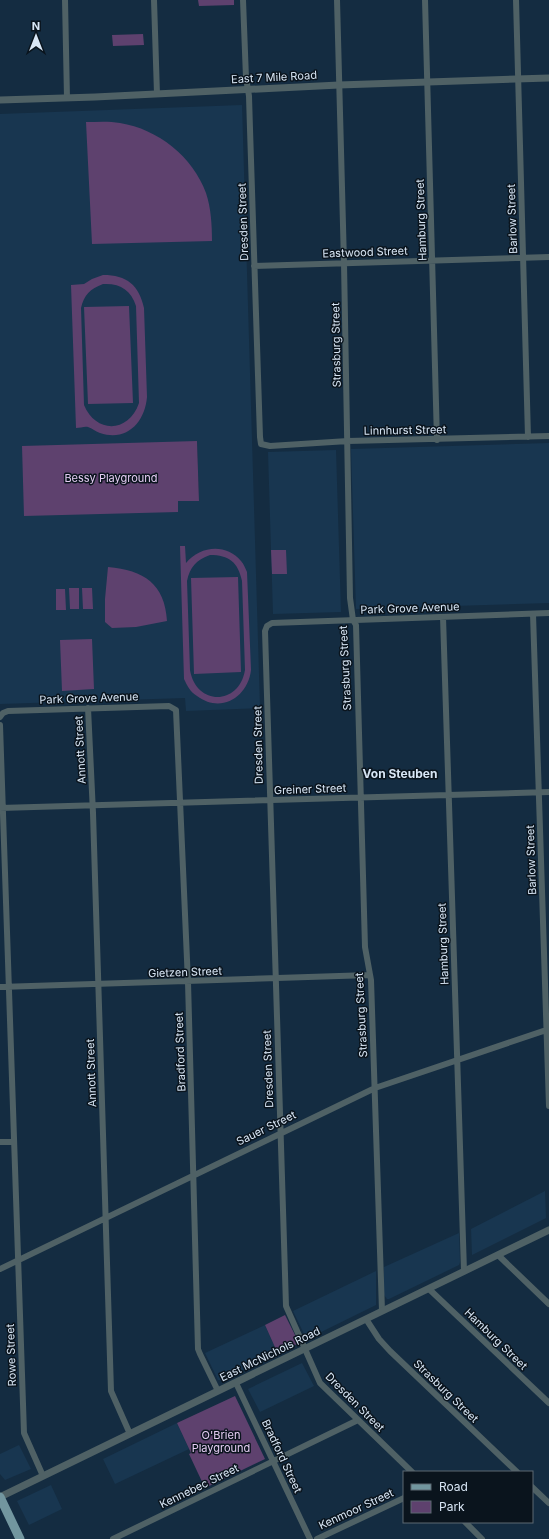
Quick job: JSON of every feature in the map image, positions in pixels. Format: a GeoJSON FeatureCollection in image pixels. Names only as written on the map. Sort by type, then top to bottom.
{"type":"FeatureCollection","features":[{"type":"Feature","properties":{"kind":"main road"},"geometry":{"type":"LineString","coordinates":[[0,1497],[20,1539]]}},
{"type":"Feature","properties":{"kind":"street"},"geometry":{"type":"LineString","coordinates":[[64,0],[67,98]]}},
{"type":"Feature","properties":{"kind":"street"},"geometry":{"type":"LineString","coordinates":[[154,0],[157,94]]}},
{"type":"Feature","properties":{"kind":"street","name":"Dresden Street"},"geometry":{"type":"LineString","coordinates":[[243,0],[246,76],[250,116],[261,444]]}},
{"type":"Feature","properties":{"kind":"street","name":"Strasburg Street"},"geometry":{"type":"LineString","coordinates":[[337,0],[348,441],[350,598],[353,620],[356,625],[365,947],[370,975],[382,1311]]}},
{"type":"Feature","properties":{"kind":"street","name":"Hamburg Street"},"geometry":{"type":"LineString","coordinates":[[424,0],[437,440]]}},
{"type":"Feature","properties":{"kind":"street","name":"Barlow Street"},"geometry":{"type":"LineString","coordinates":[[516,0],[528,437]]}},
{"type":"Feature","properties":{"kind":"street","name":"East 7 Mile Road"},"geometry":{"type":"LineString","coordinates":[[0,100],[339,85],[549,78]]}},
{"type":"Feature","properties":{"kind":"street","name":"Eastwood Street"},"geometry":{"type":"LineString","coordinates":[[254,266],[549,257]]}},
{"type":"Feature","properties":{"kind":"street","name":"Linnhurst Street"},"geometry":{"type":"LineString","coordinates":[[261,444],[270,446],[348,441],[437,440],[549,436]]}},
{"type":"Feature","properties":{"kind":"street","name":"Park Grove Avenue"},"geometry":{"type":"LineString","coordinates":[[272,623],[549,613]]}},
{"type":"Feature","properties":{"kind":"street","name":"Barlow Street"},"geometry":{"type":"LineString","coordinates":[[533,614],[538,792],[548,1029],[549,1106]]}},
{"type":"Feature","properties":{"kind":"street","name":"Hamburg Street"},"geometry":{"type":"LineString","coordinates":[[442,617],[464,1271]]}},
{"type":"Feature","properties":{"kind":"street","name":"Dresden Street"},"geometry":{"type":"LineString","coordinates":[[272,623],[267,626],[265,631],[269,800],[286,1306],[320,1383],[411,1471]]}},
{"type":"Feature","properties":{"kind":"street","name":"Park Grove Avenue"},"geometry":{"type":"LineString","coordinates":[[1,715],[8,711],[170,706],[175,708]]}},
{"type":"Feature","properties":{"kind":"street","name":"Annott Street"},"geometry":{"type":"LineString","coordinates":[[88,708],[111,1391],[130,1434]]}},
{"type":"Feature","properties":{"kind":"street","name":"Bradford Street"},"geometry":{"type":"LineString","coordinates":[[175,708],[177,712],[188,982],[198,1349],[218,1391]]}},
{"type":"Feature","properties":{"kind":"street","name":"Rowe Street"},"geometry":{"type":"LineString","coordinates":[[0,725],[1,808],[9,987],[24,1433],[43,1476]]}},
{"type":"Feature","properties":{"kind":"street","name":"Greiner Street"},"geometry":{"type":"LineString","coordinates":[[1,808],[549,792]]}},
{"type":"Feature","properties":{"kind":"street","name":"Gietzen Street"},"geometry":{"type":"LineString","coordinates":[[0,987],[370,975]]}},
{"type":"Feature","properties":{"kind":"street","name":"Sauer Street"},"geometry":{"type":"LineString","coordinates":[[0,1269],[281,1132],[375,1088],[548,1029]]}},
{"type":"Feature","properties":{"kind":"street"},"geometry":{"type":"LineString","coordinates":[[0,1142],[14,1142]]}},
{"type":"Feature","properties":{"kind":"street","name":"East McNichols Road"},"geometry":{"type":"LineString","coordinates":[[0,1497],[549,1230]]}},
{"type":"Feature","properties":{"kind":"street"},"geometry":{"type":"LineString","coordinates":[[498,1255],[549,1304]]}},
{"type":"Feature","properties":{"kind":"street","name":"Hamburg Street"},"geometry":{"type":"LineString","coordinates":[[429,1289],[549,1403]]}},
{"type":"Feature","properties":{"kind":"street","name":"Strasburg Street"},"geometry":{"type":"LineString","coordinates":[[366,1319],[379,1339],[390,1352],[516,1471]]}},
{"type":"Feature","properties":{"kind":"street","name":"Bradford Street"},"geometry":{"type":"LineString","coordinates":[[236,1382],[310,1539]]}},
{"type":"Feature","properties":{"kind":"street","name":"Kennebec Street"},"geometry":{"type":"LineString","coordinates":[[113,1539],[358,1420]]}},
{"type":"Feature","properties":{"kind":"street"},"geometry":{"type":"LineString","coordinates":[[533,1488],[549,1503]]}},
{"type":"Feature","properties":{"kind":"street","name":"Kenmoor Street"},"geometry":{"type":"LineString","coordinates":[[317,1539],[403,1498]]}},
{"type":"Feature","properties":{"kind":"street"},"geometry":{"type":"LineString","coordinates":[[465,1523],[482,1539]]}},
{"type":"Feature","properties":{"kind":"shaded area"},"geometry":{"type":"Polygon","coordinates":[[[242,105],[260,708],[186,711],[185,698],[0,704],[0,114],[242,105]],[[197,441],[178,501],[199,500],[197,441]]]}},
{"type":"Feature","properties":{"kind":"shaded area"},"geometry":{"type":"Polygon","coordinates":[[[549,443],[549,603],[356,609],[351,449],[549,443]]]}},
{"type":"Feature","properties":{"kind":"shaded area"},"geometry":{"type":"Polygon","coordinates":[[[336,450],[341,612],[273,614],[268,452],[336,450]]]}},
{"type":"Feature","properties":{"kind":"shaded area"},"geometry":{"type":"Polygon","coordinates":[[[545,1191],[546,1218],[472,1255],[471,1229],[545,1191]]]}},
{"type":"Feature","properties":{"kind":"shaded area"},"geometry":{"type":"Polygon","coordinates":[[[459,1233],[459,1265],[387,1299],[384,1295],[384,1267],[459,1233]]]}},
{"type":"Feature","properties":{"kind":"shaded area"},"geometry":{"type":"Polygon","coordinates":[[[376,1271],[376,1305],[309,1338],[305,1336],[293,1311],[376,1271]]]}},
{"type":"Feature","properties":{"kind":"shaded area"},"geometry":{"type":"Polygon","coordinates":[[[265,1325],[278,1354],[222,1380],[218,1380],[205,1353],[265,1325]]]}},
{"type":"Feature","properties":{"kind":"shaded area"},"geometry":{"type":"Polygon","coordinates":[[[302,1363],[314,1386],[260,1412],[248,1389],[302,1363]]]}},
{"type":"Feature","properties":{"kind":"shaded area"},"geometry":{"type":"Polygon","coordinates":[[[177,1423],[189,1449],[115,1484],[103,1459],[177,1423]]]}},
{"type":"Feature","properties":{"kind":"shaded area"},"geometry":{"type":"Polygon","coordinates":[[[19,1445],[31,1469],[5,1480],[0,1474],[0,1454],[19,1445]]]}},
{"type":"Feature","properties":{"kind":"shaded area"},"geometry":{"type":"Polygon","coordinates":[[[51,1485],[62,1509],[29,1525],[17,1501],[51,1485]]]}},
{"type":"Feature","properties":{"kind":"green space"},"geometry":{"type":"Polygon","coordinates":[[[198,0],[234,0],[234,5],[199,6],[198,0]]]}},
{"type":"Feature","properties":{"kind":"green space"},"geometry":{"type":"Polygon","coordinates":[[[143,34],[144,45],[113,46],[112,35],[143,34]]]}},
{"type":"Feature","properties":{"kind":"green space"},"geometry":{"type":"Polygon","coordinates":[[[86,122],[120,123],[148,131],[160,138],[183,157],[200,180],[206,193],[211,217],[212,241],[92,244],[86,122]]]}},
{"type":"Feature","properties":{"kind":"green space"},"geometry":{"type":"Polygon","coordinates":[[[103,275],[111,275],[125,279],[135,287],[139,293],[144,308],[146,406],[143,414],[133,428],[118,435],[100,433],[87,427],[76,428],[71,285],[84,284],[103,275]],[[103,284],[91,290],[84,299],[81,308],[84,405],[89,414],[96,421],[104,425],[112,426],[128,420],[134,413],[139,403],[136,306],[134,300],[128,292],[120,286],[103,284]]]}},
{"type":"Feature","properties":{"kind":"green space"},"geometry":{"type":"Polygon","coordinates":[[[129,306],[133,403],[88,404],[84,307],[129,306]]]}},
{"type":"Feature","properties":{"kind":"green space","name":"Bessy Playground"},"geometry":{"type":"Polygon","coordinates":[[[197,441],[199,501],[178,501],[178,512],[24,516],[22,446],[197,441]]]}},
{"type":"Feature","properties":{"kind":"green space"},"geometry":{"type":"Polygon","coordinates":[[[180,546],[185,546],[186,563],[198,553],[206,550],[221,549],[228,551],[241,561],[247,572],[251,670],[249,680],[245,688],[232,700],[224,703],[215,703],[206,701],[192,692],[184,679],[180,546]],[[210,555],[197,562],[192,568],[187,581],[190,670],[194,682],[200,690],[208,695],[218,697],[227,695],[235,690],[241,682],[245,670],[242,581],[235,564],[227,558],[217,555],[210,555]]]}},
{"type":"Feature","properties":{"kind":"green space"},"geometry":{"type":"Polygon","coordinates":[[[271,550],[286,550],[287,574],[272,574],[271,550]]]}},
{"type":"Feature","properties":{"kind":"green space"},"geometry":{"type":"Polygon","coordinates":[[[108,567],[132,572],[150,581],[157,588],[162,597],[167,621],[136,627],[112,628],[105,622],[105,599],[108,567]]]}},
{"type":"Feature","properties":{"kind":"green space"},"geometry":{"type":"Polygon","coordinates":[[[238,577],[241,672],[194,674],[191,578],[238,577]]]}},
{"type":"Feature","properties":{"kind":"green space"},"geometry":{"type":"Polygon","coordinates":[[[69,588],[79,588],[79,609],[70,609],[69,588]]]}},
{"type":"Feature","properties":{"kind":"green space"},"geometry":{"type":"Polygon","coordinates":[[[82,588],[92,588],[93,609],[83,609],[82,588]]]}},
{"type":"Feature","properties":{"kind":"green space"},"geometry":{"type":"Polygon","coordinates":[[[56,589],[65,589],[66,610],[56,610],[56,589]]]}},
{"type":"Feature","properties":{"kind":"green space"},"geometry":{"type":"Polygon","coordinates":[[[92,639],[94,689],[62,691],[60,640],[92,639]]]}},
{"type":"Feature","properties":{"kind":"green space"},"geometry":{"type":"Polygon","coordinates":[[[285,1315],[298,1341],[297,1344],[278,1354],[265,1325],[285,1315]]]}},
{"type":"Feature","properties":{"kind":"green space","name":"O'Brien Playground"},"geometry":{"type":"Polygon","coordinates":[[[235,1396],[265,1459],[205,1488],[189,1454],[191,1453],[177,1423],[235,1396]]]}},
{"type":"Feature","properties":{"kind":"district","name":"Von Steuben"},"geometry":{"type":"Point","coordinates":[400,773]}}]}
